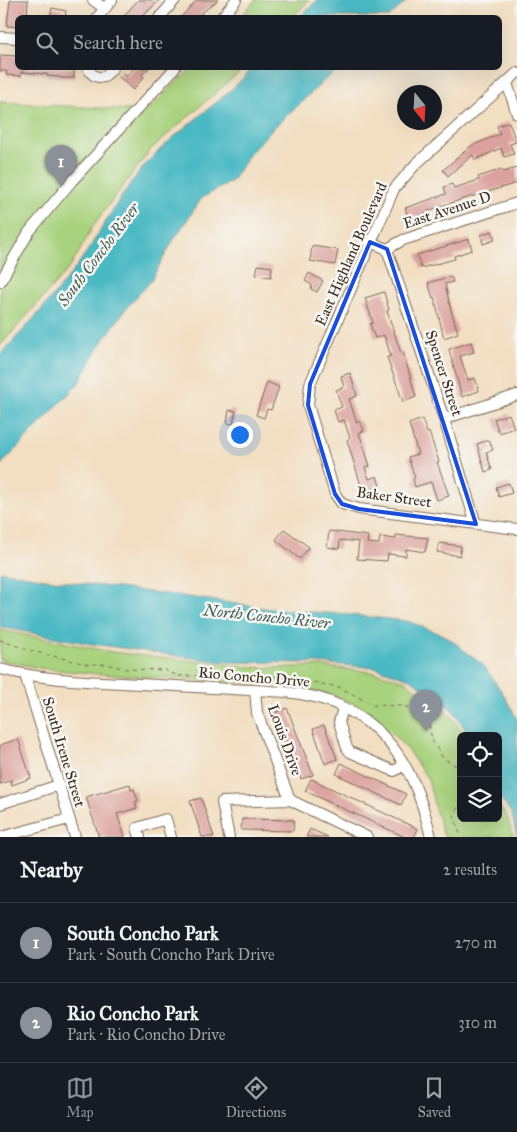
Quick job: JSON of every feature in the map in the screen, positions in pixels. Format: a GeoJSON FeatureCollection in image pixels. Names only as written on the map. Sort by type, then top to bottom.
{"type":"FeatureCollection","features":[{"type":"Feature","properties":{"kind":"street"},"geometry":{"type":"LineString","coordinates":[[93,0],[105,9]]}},
{"type":"Feature","properties":{"kind":"street"},"geometry":{"type":"LineString","coordinates":[[100,15],[112,0]]}},
{"type":"Feature","properties":{"kind":"street"},"geometry":{"type":"LineString","coordinates":[[162,15],[175,0]]}},
{"type":"Feature","properties":{"kind":"street"},"geometry":{"type":"LineString","coordinates":[[224,15],[236,0]]}},
{"type":"Feature","properties":{"kind":"street"},"geometry":{"type":"LineString","coordinates":[[0,37],[15,38]]}},
{"type":"Feature","properties":{"kind":"street"},"geometry":{"type":"LineString","coordinates":[[89,70],[97,78],[104,77],[111,70]]}},
{"type":"Feature","properties":{"kind":"street"},"geometry":{"type":"LineString","coordinates":[[0,282],[29,232],[71,182],[173,70]]}},
{"type":"Feature","properties":{"kind":"street","name":"East Highland Boulevard"},"geometry":{"type":"LineString","coordinates":[[308,404],[310,384],[394,189],[416,164],[517,74]]}},
{"type":"Feature","properties":{"kind":"street"},"geometry":{"type":"LineString","coordinates":[[507,83],[517,114]]}},
{"type":"Feature","properties":{"kind":"street","name":"East Avenue D"},"geometry":{"type":"LineString","coordinates":[[387,249],[403,240],[517,203]]}},
{"type":"Feature","properties":{"kind":"street"},"geometry":{"type":"LineString","coordinates":[[370,242],[387,249]]}},
{"type":"Feature","properties":{"kind":"street","name":"Spencer Street"},"geometry":{"type":"LineString","coordinates":[[387,249],[444,419],[476,524]]}},
{"type":"Feature","properties":{"kind":"street"},"geometry":{"type":"LineString","coordinates":[[444,419],[517,395]]}},
{"type":"Feature","properties":{"kind":"street","name":"Baker Street"},"geometry":{"type":"LineString","coordinates":[[308,404],[335,494],[342,504],[359,509],[517,529]]}},
{"type":"Feature","properties":{"kind":"street","name":"Rio Concho Drive"},"geometry":{"type":"LineString","coordinates":[[0,669],[25,675],[74,681],[283,692],[325,700],[354,714],[380,733],[398,754],[415,782],[424,807],[431,837]]}},
{"type":"Feature","properties":{"kind":"street","name":"South Irene Street"},"geometry":{"type":"LineString","coordinates":[[25,675],[75,837]]}},
{"type":"Feature","properties":{"kind":"street","name":"Louis Drive"},"geometry":{"type":"LineString","coordinates":[[255,690],[257,714],[290,800]]}},
{"type":"Feature","properties":{"kind":"street"},"geometry":{"type":"LineString","coordinates":[[343,708],[339,722],[350,752],[394,771],[404,764]]}},
{"type":"Feature","properties":{"kind":"street"},"geometry":{"type":"LineString","coordinates":[[0,804],[58,785]]}},
{"type":"Feature","properties":{"kind":"street","name":"Louis Drive"},"geometry":{"type":"LineString","coordinates":[[229,837],[222,802],[290,800],[367,837]]}},
{"type":"Feature","properties":{"kind":"street"},"geometry":{"type":"LineString","coordinates":[[1,837],[69,819]]}},
{"type":"Feature","properties":{"kind":"street"},"geometry":{"type":"LineString","coordinates":[[140,837],[137,828],[166,819],[171,837]]}},
{"type":"Feature","properties":{"kind":"path"},"geometry":{"type":"LineString","coordinates":[[457,809],[454,816],[461,837]]}},
{"type":"Feature","properties":{"kind":"highlighted area"},"geometry":{"type":"Polygon","coordinates":[[[370,242],[387,249],[476,524],[359,509],[342,504],[335,494],[308,405],[310,384],[370,242]]]}},
{"type":"Feature","properties":{"kind":"green space"},"geometry":{"type":"Polygon","coordinates":[[[255,0],[309,0],[295,15],[243,15],[255,0]]]}},
{"type":"Feature","properties":{"kind":"green space"},"geometry":{"type":"Polygon","coordinates":[[[190,70],[242,70],[151,149],[95,223],[71,266],[0,346],[0,102],[146,111],[190,70]]]}},
{"type":"Feature","properties":{"kind":"green space"},"geometry":{"type":"Polygon","coordinates":[[[0,630],[112,652],[237,666],[269,668],[321,666],[378,673],[406,681],[451,716],[462,732],[457,732],[457,822],[502,822],[502,810],[507,816],[513,837],[444,837],[428,779],[406,748],[387,728],[359,706],[336,696],[284,685],[97,674],[39,668],[0,660],[0,630]]]}},
{"type":"Feature","properties":{"kind":"water"},"geometry":{"type":"Polygon","coordinates":[[[317,0],[408,0],[391,15],[302,15],[317,0]]]}},
{"type":"Feature","properties":{"kind":"water","name":"South Concho River"},"geometry":{"type":"Polygon","coordinates":[[[251,70],[336,70],[272,129],[250,153],[232,181],[202,198],[174,239],[150,282],[128,306],[100,345],[79,383],[0,466],[0,355],[68,277],[146,164],[158,151],[241,81],[251,70]]]}},
{"type":"Feature","properties":{"kind":"water","name":"North Concho River"},"geometry":{"type":"Polygon","coordinates":[[[0,571],[45,579],[271,609],[407,621],[446,636],[483,665],[504,695],[517,719],[517,837],[512,814],[502,800],[502,732],[467,732],[455,713],[439,698],[410,679],[377,668],[317,663],[222,662],[86,643],[0,627],[0,571]]]}},
{"type":"Feature","properties":{"kind":"building"},"geometry":{"type":"Polygon","coordinates":[[[10,0],[28,0],[27,15],[15,15],[15,27],[7,26],[10,0]]]}},
{"type":"Feature","properties":{"kind":"building"},"geometry":{"type":"Polygon","coordinates":[[[138,0],[159,0],[144,15],[125,15],[138,0]]]}},
{"type":"Feature","properties":{"kind":"building"},"geometry":{"type":"Polygon","coordinates":[[[197,0],[218,0],[201,15],[183,15],[197,0]]]}},
{"type":"Feature","properties":{"kind":"building"},"geometry":{"type":"Polygon","coordinates":[[[52,8],[66,11],[65,15],[51,15],[52,8]]]}},
{"type":"Feature","properties":{"kind":"building"},"geometry":{"type":"Polygon","coordinates":[[[0,55],[15,56],[15,70],[74,70],[74,78],[60,78],[47,76],[47,74],[21,72],[21,76],[6,75],[7,71],[0,71],[0,55]]]}},
{"type":"Feature","properties":{"kind":"building"},"geometry":{"type":"Polygon","coordinates":[[[132,70],[147,70],[142,75],[144,77],[133,90],[119,77],[123,73],[127,76],[132,70]]]}},
{"type":"Feature","properties":{"kind":"building"},"geometry":{"type":"Polygon","coordinates":[[[509,122],[516,142],[510,144],[514,154],[504,157],[501,148],[475,160],[473,155],[448,176],[443,170],[471,146],[500,134],[497,126],[509,122]]]}},
{"type":"Feature","properties":{"kind":"building"},"geometry":{"type":"Polygon","coordinates":[[[517,168],[517,183],[444,205],[409,219],[405,208],[446,194],[444,187],[452,184],[454,188],[479,180],[478,177],[502,169],[503,172],[517,168]]]}},
{"type":"Feature","properties":{"kind":"building"},"geometry":{"type":"Polygon","coordinates":[[[492,231],[495,240],[483,244],[481,235],[492,231]]]}},
{"type":"Feature","properties":{"kind":"building"},"geometry":{"type":"Polygon","coordinates":[[[469,239],[472,250],[454,256],[455,259],[421,268],[417,255],[469,239]]]}},
{"type":"Feature","properties":{"kind":"building"},"geometry":{"type":"Polygon","coordinates":[[[312,246],[338,250],[335,265],[310,261],[312,246]]]}},
{"type":"Feature","properties":{"kind":"building"},"geometry":{"type":"Polygon","coordinates":[[[258,265],[272,267],[271,277],[256,275],[258,265]]]}},
{"type":"Feature","properties":{"kind":"building"},"geometry":{"type":"Polygon","coordinates":[[[309,273],[323,281],[317,292],[311,289],[312,285],[305,281],[309,273]]]}},
{"type":"Feature","properties":{"kind":"building"},"geometry":{"type":"Polygon","coordinates":[[[451,276],[453,282],[445,284],[458,333],[444,338],[434,297],[428,283],[451,276]]]}},
{"type":"Feature","properties":{"kind":"building"},"geometry":{"type":"Polygon","coordinates":[[[384,292],[389,310],[387,311],[401,353],[403,352],[416,397],[403,402],[387,357],[391,356],[384,335],[375,338],[370,324],[373,323],[365,298],[384,292]]]}},
{"type":"Feature","properties":{"kind":"building"},"geometry":{"type":"Polygon","coordinates":[[[471,342],[474,352],[460,356],[468,380],[475,378],[479,391],[462,397],[449,349],[471,342]]]}},
{"type":"Feature","properties":{"kind":"building"},"geometry":{"type":"Polygon","coordinates":[[[350,373],[357,396],[349,399],[357,423],[360,421],[364,431],[359,433],[370,466],[365,467],[369,479],[377,476],[380,486],[363,492],[347,440],[350,438],[344,420],[338,422],[334,410],[342,407],[336,390],[344,387],[341,376],[350,373]]]}},
{"type":"Feature","properties":{"kind":"building"},"geometry":{"type":"Polygon","coordinates":[[[267,382],[279,387],[271,410],[267,409],[264,418],[256,415],[267,382]]]}},
{"type":"Feature","properties":{"kind":"building"},"geometry":{"type":"Polygon","coordinates":[[[229,410],[236,411],[233,424],[227,423],[229,410]]]}},
{"type":"Feature","properties":{"kind":"building"},"geometry":{"type":"Polygon","coordinates":[[[509,414],[514,428],[499,433],[494,419],[509,414]]]}},
{"type":"Feature","properties":{"kind":"building"},"geometry":{"type":"Polygon","coordinates":[[[422,419],[427,433],[429,432],[449,496],[437,500],[431,482],[415,487],[413,479],[415,478],[408,457],[418,454],[409,424],[422,419]]]}},
{"type":"Feature","properties":{"kind":"building"},"geometry":{"type":"Polygon","coordinates":[[[489,440],[493,450],[486,452],[492,470],[485,472],[477,444],[489,440]]]}},
{"type":"Feature","properties":{"kind":"building"},"geometry":{"type":"Polygon","coordinates":[[[509,483],[512,493],[499,497],[496,487],[509,483]]]}},
{"type":"Feature","properties":{"kind":"building"},"geometry":{"type":"Polygon","coordinates":[[[284,529],[309,547],[300,559],[276,540],[284,529]]]}},
{"type":"Feature","properties":{"kind":"building"},"geometry":{"type":"Polygon","coordinates":[[[329,531],[368,536],[367,543],[379,544],[380,537],[396,539],[396,535],[428,538],[425,552],[406,549],[406,556],[388,554],[387,561],[357,559],[359,542],[340,540],[339,549],[327,547],[329,531]]]}},
{"type":"Feature","properties":{"kind":"building"},"geometry":{"type":"Polygon","coordinates":[[[439,543],[461,546],[460,556],[437,552],[439,543]]]}},
{"type":"Feature","properties":{"kind":"building"},"geometry":{"type":"Polygon","coordinates":[[[287,708],[313,775],[301,779],[276,712],[287,708]]]}},
{"type":"Feature","properties":{"kind":"building"},"geometry":{"type":"Polygon","coordinates":[[[324,725],[337,759],[325,764],[313,729],[324,725]]]}},
{"type":"Feature","properties":{"kind":"building"},"geometry":{"type":"Polygon","coordinates":[[[18,739],[31,778],[12,785],[11,780],[0,784],[0,745],[18,739]]]}},
{"type":"Feature","properties":{"kind":"building"},"geometry":{"type":"Polygon","coordinates":[[[341,763],[406,794],[401,805],[336,774],[341,763]]]}},
{"type":"Feature","properties":{"kind":"building"},"geometry":{"type":"Polygon","coordinates":[[[311,779],[418,829],[414,837],[405,837],[305,791],[311,779]]]}},
{"type":"Feature","properties":{"kind":"building"},"geometry":{"type":"Polygon","coordinates":[[[130,784],[131,790],[134,789],[138,801],[135,802],[137,808],[117,814],[125,837],[99,837],[86,797],[130,784]]]}},
{"type":"Feature","properties":{"kind":"building"},"geometry":{"type":"Polygon","coordinates":[[[201,798],[214,837],[202,837],[190,801],[201,798]]]}},
{"type":"Feature","properties":{"kind":"building"},"geometry":{"type":"Polygon","coordinates":[[[242,819],[294,820],[293,831],[241,830],[242,819]]]}},
{"type":"Feature","properties":{"kind":"building"},"geometry":{"type":"Polygon","coordinates":[[[310,829],[328,837],[306,837],[310,829]]]}},
{"type":"Feature","properties":{"kind":"place","name":"South Concho Park"},"geometry":{"type":"Point","coordinates":[61,186]}},
{"type":"Feature","properties":{"kind":"place","name":"Rio Concho Park"},"geometry":{"type":"Point","coordinates":[426,731]}}]}
